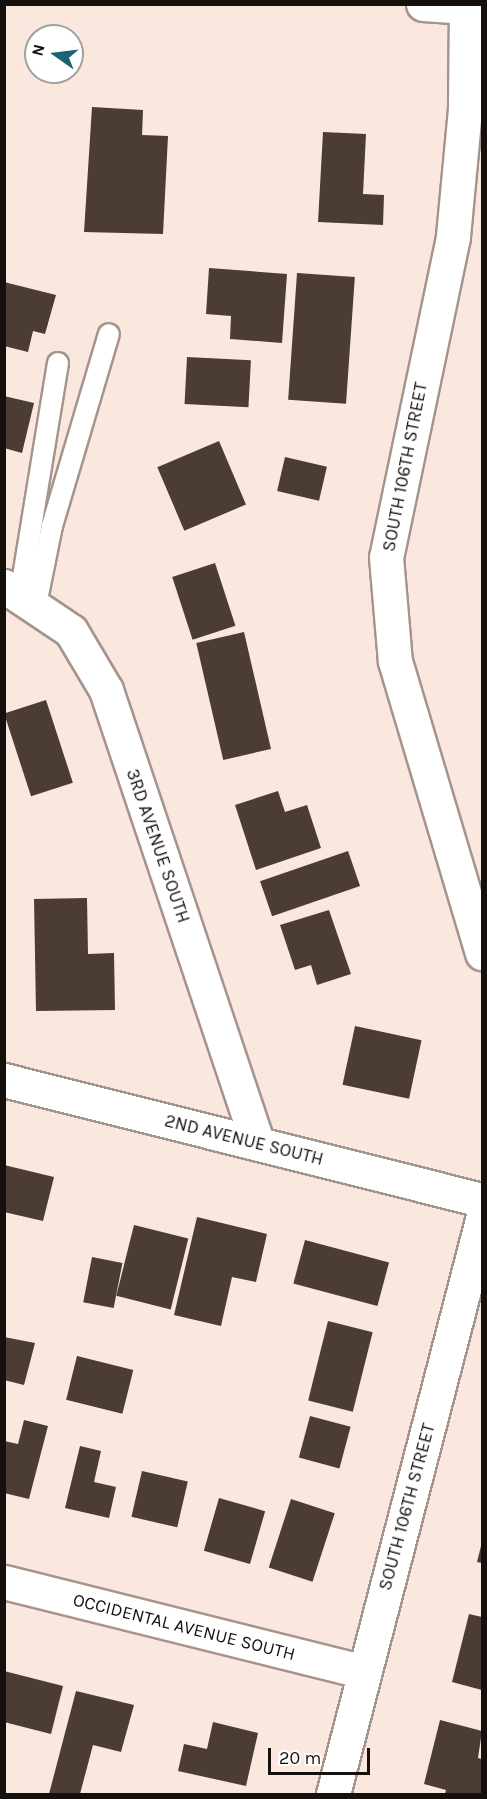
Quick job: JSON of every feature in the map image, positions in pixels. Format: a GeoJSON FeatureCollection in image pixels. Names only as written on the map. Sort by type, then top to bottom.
{"type":"FeatureCollection","features":[{"type":"Feature","properties":{"kind":"street"},"geometry":{"type":"LineString","coordinates":[[423,4],[474,8]]}},
{"type":"Feature","properties":{"kind":"street","name":"SOUTH 106TH STREET"},"geometry":{"type":"LineString","coordinates":[[474,8],[453,237],[392,517],[386,577],[395,661],[483,953]]}},
{"type":"Feature","properties":{"kind":"street","name":"3RD AVENUE SOUTH"},"geometry":{"type":"LineString","coordinates":[[20,596],[71,631],[106,690],[258,1143]]}},
{"type":"Feature","properties":{"kind":"street","name":"2ND AVENUE SOUTH"},"geometry":{"type":"LineString","coordinates":[[4,1080],[483,1200]]}},
{"type":"Feature","properties":{"kind":"street","name":"SOUTH 106TH STREET"},"geometry":{"type":"LineString","coordinates":[[333,1794],[483,1220]]}},
{"type":"Feature","properties":{"kind":"street","name":"OCCIDENTAL AVENUE SOUTH"},"geometry":{"type":"LineString","coordinates":[[4,1582],[364,1672]]}},
{"type":"Feature","properties":{"kind":"lane"},"geometry":{"type":"LineString","coordinates":[[20,596],[55,514],[109,334]]}},
{"type":"Feature","properties":{"kind":"lane"},"geometry":{"type":"LineString","coordinates":[[20,596],[58,363]]}},
{"type":"Feature","properties":{"kind":"building"},"geometry":{"type":"Polygon","coordinates":[[[92,107],[143,110],[142,135],[168,136],[163,234],[84,232],[92,107]]]}},
{"type":"Feature","properties":{"kind":"building"},"geometry":{"type":"Polygon","coordinates":[[[323,132],[366,134],[363,194],[384,195],[383,225],[318,222],[323,132]]]}},
{"type":"Feature","properties":{"kind":"building"},"geometry":{"type":"Polygon","coordinates":[[[209,268],[287,274],[282,343],[230,339],[231,316],[206,314],[209,268]]]}},
{"type":"Feature","properties":{"kind":"building"},"geometry":{"type":"Polygon","coordinates":[[[297,273],[355,277],[346,404],[288,400],[297,273]]]}},
{"type":"Feature","properties":{"kind":"building"},"geometry":{"type":"Polygon","coordinates":[[[4,282],[56,295],[45,334],[33,331],[28,352],[4,346],[4,282]]]}},
{"type":"Feature","properties":{"kind":"building"},"geometry":{"type":"Polygon","coordinates":[[[187,357],[251,360],[248,407],[185,404],[187,357]]]}},
{"type":"Feature","properties":{"kind":"building"},"geometry":{"type":"Polygon","coordinates":[[[4,396],[34,403],[22,453],[4,448],[4,396]]]}},
{"type":"Feature","properties":{"kind":"building"},"geometry":{"type":"Polygon","coordinates":[[[219,441],[246,505],[184,531],[157,467],[219,441]]]}},
{"type":"Feature","properties":{"kind":"building"},"geometry":{"type":"Polygon","coordinates":[[[285,457],[327,467],[319,501],[277,491],[285,457]]]}},
{"type":"Feature","properties":{"kind":"building"},"geometry":{"type":"Polygon","coordinates":[[[215,563],[235,626],[193,640],[172,577],[215,563]]]}},
{"type":"Feature","properties":{"kind":"building"},"geometry":{"type":"Polygon","coordinates":[[[244,632],[271,749],[223,760],[196,643],[244,632]]]}},
{"type":"Feature","properties":{"kind":"building"},"geometry":{"type":"Polygon","coordinates":[[[46,700],[73,783],[31,796],[4,714],[46,700]]]}},
{"type":"Feature","properties":{"kind":"building"},"geometry":{"type":"Polygon","coordinates":[[[278,791],[285,812],[307,805],[321,848],[256,870],[235,805],[278,791]]]}},
{"type":"Feature","properties":{"kind":"building"},"geometry":{"type":"Polygon","coordinates":[[[348,851],[360,886],[272,916],[260,881],[348,851]]]}},
{"type":"Feature","properties":{"kind":"building"},"geometry":{"type":"Polygon","coordinates":[[[87,898],[88,954],[114,953],[115,1010],[36,1011],[34,899],[87,898]]]}},
{"type":"Feature","properties":{"kind":"building"},"geometry":{"type":"Polygon","coordinates":[[[329,910],[351,974],[317,985],[311,965],[295,970],[280,925],[329,910]]]}},
{"type":"Feature","properties":{"kind":"building"},"geometry":{"type":"Polygon","coordinates":[[[355,1026],[422,1040],[409,1099],[343,1085],[355,1026]]]}},
{"type":"Feature","properties":{"kind":"building"},"geometry":{"type":"Polygon","coordinates":[[[4,1165],[54,1177],[43,1221],[4,1212],[4,1165]]]}},
{"type":"Feature","properties":{"kind":"building"},"geometry":{"type":"Polygon","coordinates":[[[197,1217],[267,1234],[256,1282],[232,1277],[221,1326],[174,1315],[197,1217]]]}},
{"type":"Feature","properties":{"kind":"building"},"geometry":{"type":"Polygon","coordinates":[[[134,1225],[188,1239],[171,1309],[116,1296],[134,1225]]]}},
{"type":"Feature","properties":{"kind":"building"},"geometry":{"type":"Polygon","coordinates":[[[305,1240],[389,1263],[377,1306],[293,1283],[305,1240]]]}},
{"type":"Feature","properties":{"kind":"building"},"geometry":{"type":"Polygon","coordinates":[[[92,1257],[122,1263],[114,1308],[83,1302],[92,1257]]]}},
{"type":"Feature","properties":{"kind":"building"},"geometry":{"type":"Polygon","coordinates":[[[328,1321],[373,1332],[353,1412],[308,1401],[328,1321]]]}},
{"type":"Feature","properties":{"kind":"building"},"geometry":{"type":"Polygon","coordinates":[[[4,1337],[35,1343],[24,1385],[4,1380],[4,1337]]]}},
{"type":"Feature","properties":{"kind":"building"},"geometry":{"type":"Polygon","coordinates":[[[77,1356],[133,1370],[122,1414],[66,1400],[77,1356]]]}},
{"type":"Feature","properties":{"kind":"building"},"geometry":{"type":"Polygon","coordinates":[[[310,1416],[351,1427],[339,1468],[299,1458],[310,1416]]]}},
{"type":"Feature","properties":{"kind":"building"},"geometry":{"type":"Polygon","coordinates":[[[24,1420],[48,1426],[29,1499],[4,1493],[4,1441],[18,1444],[24,1420]]]}},
{"type":"Feature","properties":{"kind":"building"},"geometry":{"type":"Polygon","coordinates":[[[80,1446],[101,1451],[94,1482],[116,1487],[109,1518],[65,1508],[80,1446]]]}},
{"type":"Feature","properties":{"kind":"building"},"geometry":{"type":"Polygon","coordinates":[[[142,1471],[188,1482],[177,1527],[131,1517],[142,1471]]]}},
{"type":"Feature","properties":{"kind":"building"},"geometry":{"type":"Polygon","coordinates":[[[219,1498],[265,1511],[250,1564],[204,1551],[219,1498]]]}},
{"type":"Feature","properties":{"kind":"building"},"geometry":{"type":"Polygon","coordinates":[[[291,1499],[335,1513],[312,1582],[269,1567],[291,1499]]]}},
{"type":"Feature","properties":{"kind":"building"},"geometry":{"type":"Polygon","coordinates":[[[482,1542],[482,1563],[477,1562],[482,1542]]]}},
{"type":"Feature","properties":{"kind":"building"},"geometry":{"type":"Polygon","coordinates":[[[469,1614],[482,1617],[482,1690],[452,1682],[469,1614]]]}},
{"type":"Feature","properties":{"kind":"building"},"geometry":{"type":"Polygon","coordinates":[[[4,1671],[63,1686],[51,1734],[4,1722],[4,1671]]]}},
{"type":"Feature","properties":{"kind":"building"},"geometry":{"type":"Polygon","coordinates":[[[76,1691],[134,1705],[121,1752],[93,1745],[80,1794],[49,1794],[76,1691]]]}},
{"type":"Feature","properties":{"kind":"building"},"geometry":{"type":"Polygon","coordinates":[[[440,1720],[482,1731],[478,1758],[482,1759],[482,1794],[445,1794],[446,1790],[424,1784],[440,1720]]]}},
{"type":"Feature","properties":{"kind":"building"},"geometry":{"type":"Polygon","coordinates":[[[213,1722],[258,1733],[246,1786],[178,1771],[184,1744],[207,1749],[213,1722]]]}}]}
